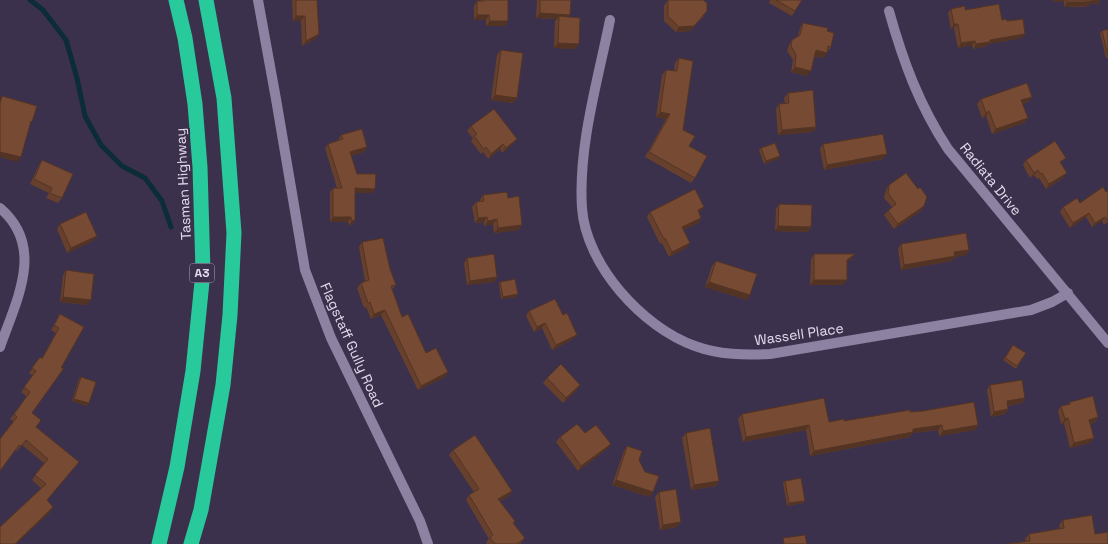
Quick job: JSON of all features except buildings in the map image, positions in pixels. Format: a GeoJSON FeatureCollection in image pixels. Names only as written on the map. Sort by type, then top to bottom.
{"type":"FeatureCollection","features":[{"type":"Feature","properties":{"kind":"highway","name":"Tasman Highway"},"geometry":{"type":"LineString","coordinates":[[159,544],[177,466],[193,371],[202,272],[200,167],[195,104],[185,38],[176,0]]}},
{"type":"Feature","properties":{"kind":"highway","name":"A3"},"geometry":{"type":"LineString","coordinates":[[191,544],[201,510],[223,386],[230,315],[234,233],[224,98],[206,0]]}},
{"type":"Feature","properties":{"kind":"street","name":"Flagstaff Gully Road"},"geometry":{"type":"LineString","coordinates":[[258,0],[305,270],[331,338],[420,521],[428,544]]}},
{"type":"Feature","properties":{"kind":"street","name":"Radiata Drive"},"geometry":{"type":"LineString","coordinates":[[889,11],[899,47],[921,103],[934,128],[948,149],[1108,343]]}},
{"type":"Feature","properties":{"kind":"street","name":"Wassell Place"},"geometry":{"type":"LineString","coordinates":[[610,20],[586,144],[582,209],[588,235],[597,256],[611,279],[630,302],[650,321],[672,336],[712,351],[738,355],[775,354],[1031,310],[1068,294]]}},
{"type":"Feature","properties":{"kind":"street"},"geometry":{"type":"LineString","coordinates":[[0,208],[11,218],[18,230],[23,240],[25,255],[25,270],[21,286],[0,347]]}},
{"type":"Feature","properties":{"kind":"waterway"},"geometry":{"type":"LineString","coordinates":[[30,0],[43,10],[66,40],[85,116],[101,145],[122,166],[145,178],[162,201],[171,227]]}}]}
